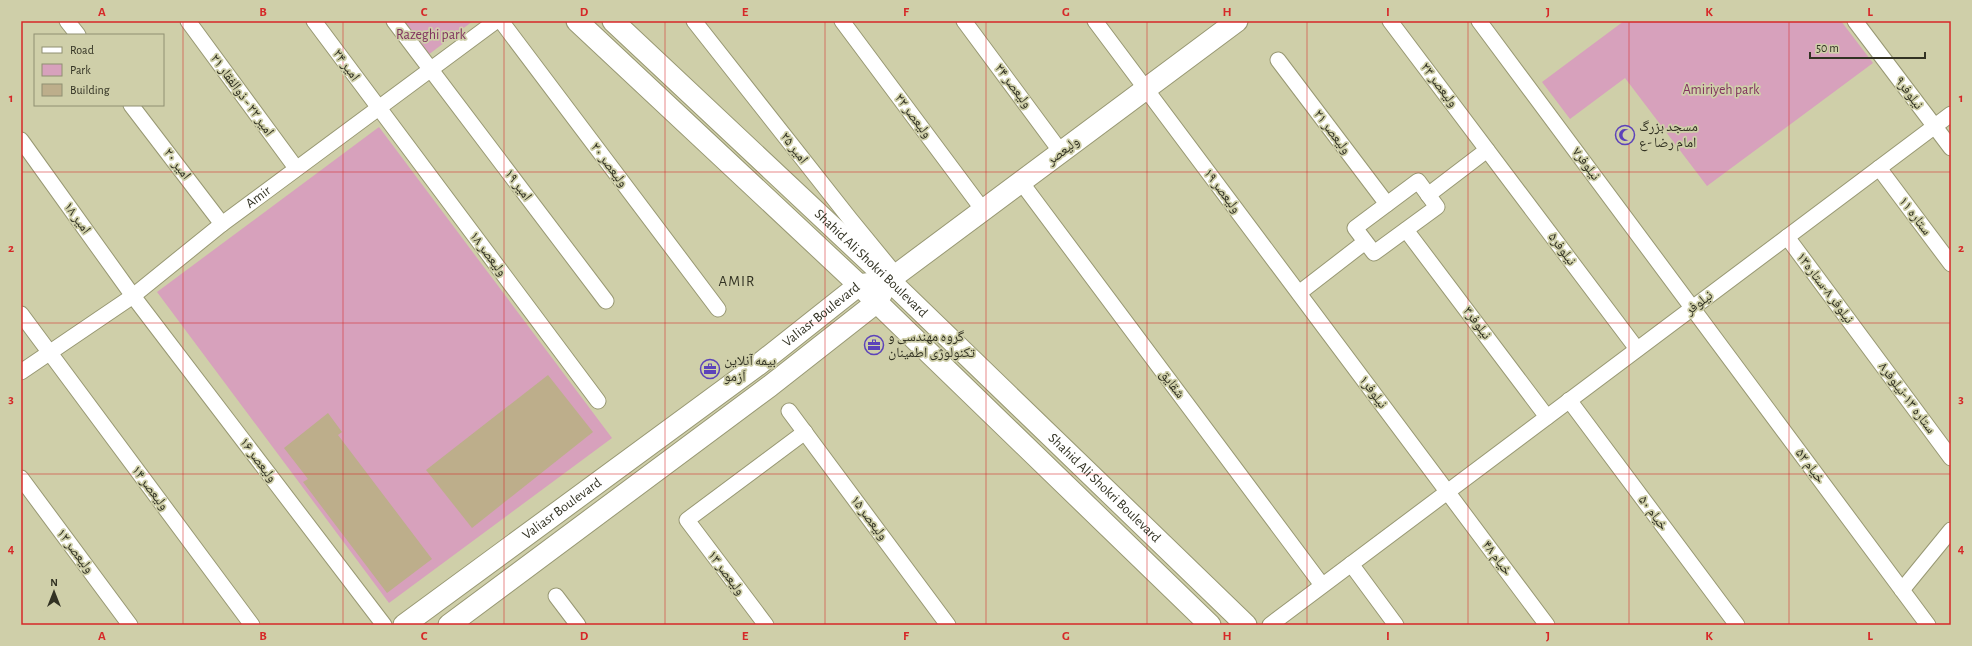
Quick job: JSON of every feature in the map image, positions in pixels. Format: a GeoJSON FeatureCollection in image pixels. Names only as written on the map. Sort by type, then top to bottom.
{"type":"FeatureCollection","features":[{"type":"Feature","properties":{"kind":"main road","name":"Shahid Ali Shokri Boulevard"},"geometry":{"type":"LineString","coordinates":[[577,21],[877,302],[1210,625]]}},
{"type":"Feature","properties":{"kind":"main road","name":"Shahid Ali Shokri Boulevard"},"geometry":{"type":"LineString","coordinates":[[613,21],[892,277],[966,354],[1246,625]]}},
{"type":"Feature","properties":{"kind":"main road","name":"ولیعصر"},"geometry":{"type":"LineString","coordinates":[[892,277],[1237,21]]}},
{"type":"Feature","properties":{"kind":"main road","name":"Valiasr Boulevard"},"geometry":{"type":"LineString","coordinates":[[404,625],[758,365],[859,285],[892,277]]}},
{"type":"Feature","properties":{"kind":"main road","name":"Valiasr Boulevard"},"geometry":{"type":"LineString","coordinates":[[449,625],[770,386],[877,302],[892,277]]}},
{"type":"Feature","properties":{"kind":"main road"},"geometry":{"type":"LineString","coordinates":[[947,370],[966,354]]}},
{"type":"Feature","properties":{"kind":"street"},"geometry":{"type":"LineString","coordinates":[[67,21],[77,34]]}},
{"type":"Feature","properties":{"kind":"street","name":"امیر ۲۲ - ذوالفقار ۲۱"},"geometry":{"type":"LineString","coordinates":[[188,21],[296,168]]}},
{"type":"Feature","properties":{"kind":"street","name":"امیر ۲۴"},"geometry":{"type":"LineString","coordinates":[[314,21],[378,108]]}},
{"type":"Feature","properties":{"kind":"street","name":"امیر ۱۹"},"geometry":{"type":"LineString","coordinates":[[394,21],[606,301]]}},
{"type":"Feature","properties":{"kind":"street","name":"Amir"},"geometry":{"type":"LineString","coordinates":[[21,372],[133,296],[222,224],[496,21]]}},
{"type":"Feature","properties":{"kind":"street","name":"ولیعصر ۲۰"},"geometry":{"type":"LineString","coordinates":[[501,21],[718,309]]}},
{"type":"Feature","properties":{"kind":"street","name":"امیر ۲۵"},"geometry":{"type":"LineString","coordinates":[[694,21],[850,220],[892,277]]}},
{"type":"Feature","properties":{"kind":"street","name":"ولیعصر ۲۲"},"geometry":{"type":"LineString","coordinates":[[842,21],[983,210]]}},
{"type":"Feature","properties":{"kind":"street","name":"ولیعصر ۲۴"},"geometry":{"type":"LineString","coordinates":[[964,21],[1061,152]]}},
{"type":"Feature","properties":{"kind":"street","name":"ولیعصر ۱۹"},"geometry":{"type":"LineString","coordinates":[[1095,21],[1299,293]]}},
{"type":"Feature","properties":{"kind":"street","name":"ولیعصر ۲۳"},"geometry":{"type":"LineString","coordinates":[[1390,21],[1487,150]]}},
{"type":"Feature","properties":{"kind":"street","name":"نیلوفر۷"},"geometry":{"type":"LineString","coordinates":[[1479,21],[1692,308]]}},
{"type":"Feature","properties":{"kind":"street","name":"نیلوفر۹"},"geometry":{"type":"LineString","coordinates":[[1855,21],[1951,148]]}},
{"type":"Feature","properties":{"kind":"street","name":"ولیعصر ۲۱"},"geometry":{"type":"LineString","coordinates":[[1278,60],[1387,204]]}},
{"type":"Feature","properties":{"kind":"street","name":"امیر ۲۰"},"geometry":{"type":"LineString","coordinates":[[132,106],[222,224]]}},
{"type":"Feature","properties":{"kind":"street","name":"ولیعصر ۱۸"},"geometry":{"type":"LineString","coordinates":[[378,108],[598,401]]}},
{"type":"Feature","properties":{"kind":"street","name":"نیلوفر"},"geometry":{"type":"LineString","coordinates":[[1270,625],[1951,114]]}},
{"type":"Feature","properties":{"kind":"street","name":"امیر ۱۸"},"geometry":{"type":"LineString","coordinates":[[21,140],[133,296]]}},
{"type":"Feature","properties":{"kind":"street"},"geometry":{"type":"LineString","coordinates":[[1428,195],[1487,150]]}},
{"type":"Feature","properties":{"kind":"street","name":"نیلوفر۵"},"geometry":{"type":"LineString","coordinates":[[1487,150],[1637,349]]}},
{"type":"Feature","properties":{"kind":"street","name":"ستاره ۱۱"},"geometry":{"type":"LineString","coordinates":[[1879,168],[1951,264]]}},
{"type":"Feature","properties":{"kind":"street"},"geometry":{"type":"LineString","coordinates":[[1418,181],[1428,195],[1437,207],[1374,253],[1355,228],[1418,181]]}},
{"type":"Feature","properties":{"kind":"street","name":"شقایق"},"geometry":{"type":"LineString","coordinates":[[1021,182],[1322,586]]}},
{"type":"Feature","properties":{"kind":"street","name":"نیلوفر۳"},"geometry":{"type":"LineString","coordinates":[[1406,230],[1547,417]]}},
{"type":"Feature","properties":{"kind":"street","name":"نیلوفر ۸-ستاره۱۳"},"geometry":{"type":"LineString","coordinates":[[1787,237],[1863,339]]}},
{"type":"Feature","properties":{"kind":"street"},"geometry":{"type":"LineString","coordinates":[[1299,293],[1365,242]]}},
{"type":"Feature","properties":{"kind":"street","name":"نیلوفر۱"},"geometry":{"type":"LineString","coordinates":[[1299,293],[1447,492]]}},
{"type":"Feature","properties":{"kind":"street","name":"ولیعصر ۱۶"},"geometry":{"type":"LineString","coordinates":[[133,296],[384,625]]}},
{"type":"Feature","properties":{"kind":"street","name":"خیام ۵۲"},"geometry":{"type":"LineString","coordinates":[[1692,308],[1928,625]]}},
{"type":"Feature","properties":{"kind":"street","name":"ولیعصر ۱۴"},"geometry":{"type":"LineString","coordinates":[[21,314],[252,625]]}},
{"type":"Feature","properties":{"kind":"street","name":"ستاره ۱۳-نیلوفر۸"},"geometry":{"type":"LineString","coordinates":[[1863,339],[1951,458]]}},
{"type":"Feature","properties":{"kind":"street","name":"خیام ۵۰"},"geometry":{"type":"LineString","coordinates":[[1569,400],[1737,625]]}},
{"type":"Feature","properties":{"kind":"street","name":"ولیعصر ۱۵"},"geometry":{"type":"LineString","coordinates":[[789,411],[948,625]]}},
{"type":"Feature","properties":{"kind":"street","name":"ولیعصر ۱۳"},"geometry":{"type":"LineString","coordinates":[[766,625],[687,520],[805,432]]}},
{"type":"Feature","properties":{"kind":"street","name":"ولیعصر ۱۲"},"geometry":{"type":"LineString","coordinates":[[21,478],[130,625]]}},
{"type":"Feature","properties":{"kind":"street","name":"خیام ۴۸"},"geometry":{"type":"LineString","coordinates":[[1447,492],[1547,625]]}},
{"type":"Feature","properties":{"kind":"street"},"geometry":{"type":"LineString","coordinates":[[1902,590],[1951,530]]}},
{"type":"Feature","properties":{"kind":"street"},"geometry":{"type":"LineString","coordinates":[[1351,564],[1396,625]]}},
{"type":"Feature","properties":{"kind":"street"},"geometry":{"type":"LineString","coordinates":[[556,596],[578,625]]}},
{"type":"Feature","properties":{"kind":"green space","name":"Razeghi park"},"geometry":{"type":"Polygon","coordinates":[[[402,21],[473,21],[428,55],[402,21]]]}},
{"type":"Feature","properties":{"kind":"green space","name":"Amiriyeh park"},"geometry":{"type":"Polygon","coordinates":[[[1624,21],[1841,21],[1873,63],[1707,186],[1625,78],[1570,119],[1542,82],[1624,21]]]}},
{"type":"Feature","properties":{"kind":"green space"},"geometry":{"type":"Polygon","coordinates":[[[379,127],[612,438],[389,603],[157,292],[379,127]]]}},
{"type":"Feature","properties":{"kind":"building"},"geometry":{"type":"Polygon","coordinates":[[[548,375],[593,432],[472,528],[426,470],[548,375]]]}},
{"type":"Feature","properties":{"kind":"building"},"geometry":{"type":"Polygon","coordinates":[[[328,413],[342,432],[338,435],[432,559],[387,593],[303,482],[308,479],[284,448],[328,413]]]}},
{"type":"Feature","properties":{"kind":"place","name":"مسجد بزرگ امام رضا -ع"},"geometry":{"type":"Point","coordinates":[1625,135]}},
{"type":"Feature","properties":{"kind":"place","name":"گروه مهندسی و تکنولوژی اطمینان"},"geometry":{"type":"Point","coordinates":[874,345]}},
{"type":"Feature","properties":{"kind":"place","name":"بیمه آنلاین اَزمو"},"geometry":{"type":"Point","coordinates":[710,369]}},
{"type":"Feature","properties":{"kind":"district","name":"AMIR"},"geometry":{"type":"Point","coordinates":[737,281]}}]}
